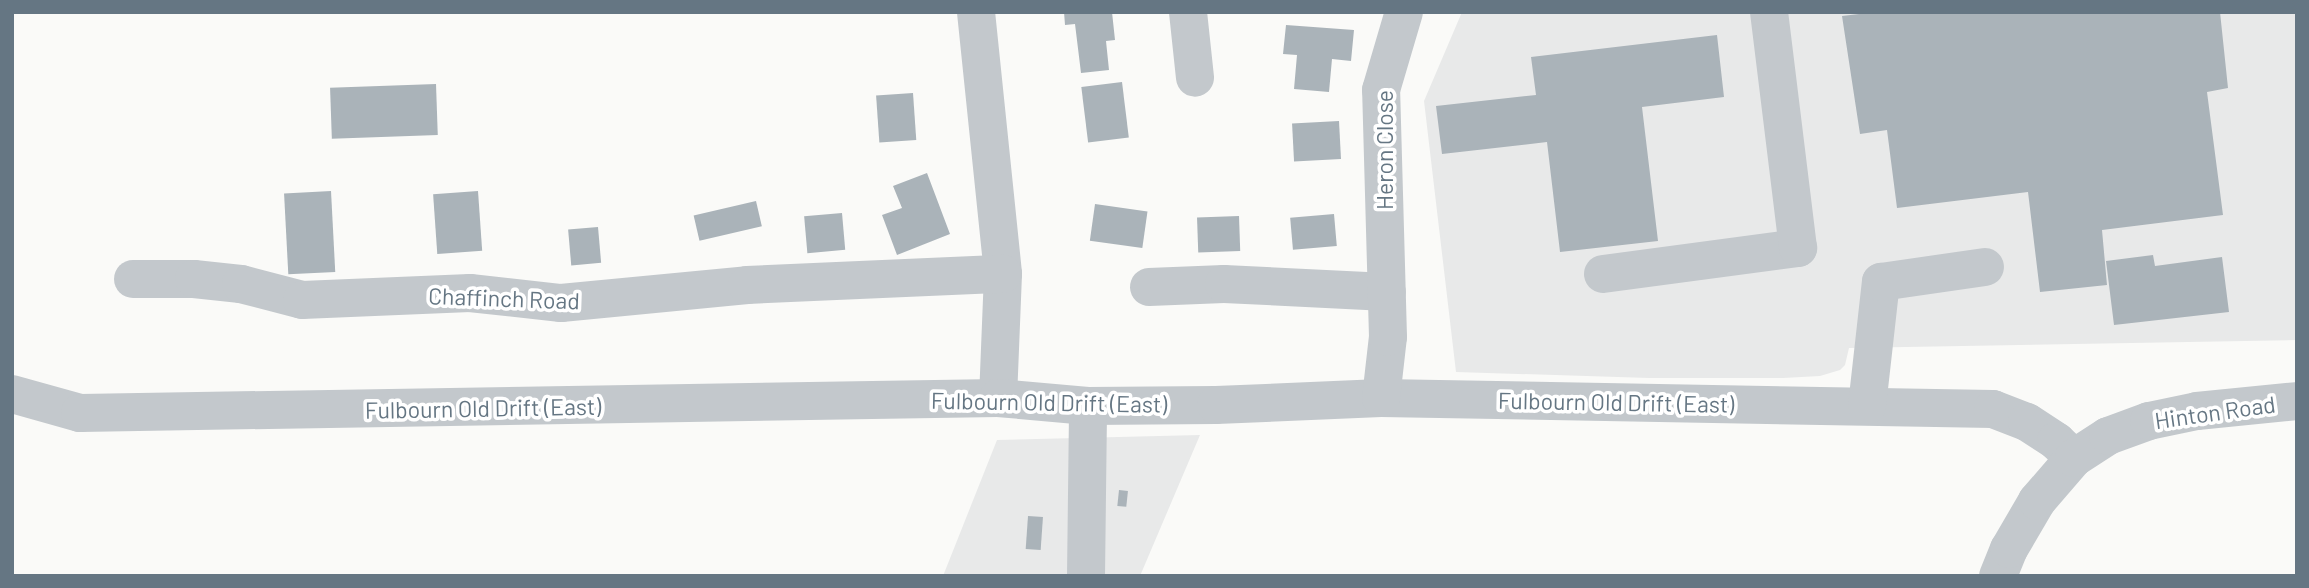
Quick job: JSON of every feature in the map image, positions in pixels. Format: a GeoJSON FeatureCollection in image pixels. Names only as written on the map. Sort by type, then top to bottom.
{"type":"FeatureCollection","features":[{"type":"Feature","properties":{"kind":"street"},"geometry":{"type":"LineString","coordinates":[[976,12],[1003,274],[998,398]]}},
{"type":"Feature","properties":{"kind":"street"},"geometry":{"type":"LineString","coordinates":[[1188,12],[1195,78]]}},
{"type":"Feature","properties":{"kind":"street","name":"Heron Close"},"geometry":{"type":"LineString","coordinates":[[1381,398],[1388,337],[1381,90],[1404,12]]}},
{"type":"Feature","properties":{"kind":"street"},"geometry":{"type":"LineString","coordinates":[[1603,274],[1798,248],[1769,12]]}},
{"type":"Feature","properties":{"kind":"street"},"geometry":{"type":"LineString","coordinates":[[1867,405],[1881,282],[1985,267]]}},
{"type":"Feature","properties":{"kind":"street","name":"Chaffinch Road"},"geometry":{"type":"LineString","coordinates":[[133,279],[194,279],[241,284],[302,300],[470,293],[561,303],[747,285],[1003,274]]}},
{"type":"Feature","properties":{"kind":"street"},"geometry":{"type":"LineString","coordinates":[[1149,287],[1224,284],[1387,292]]}},
{"type":"Feature","properties":{"kind":"street","name":"Fulbourn Old Drift (East)"},"geometry":{"type":"LineString","coordinates":[[12,394],[79,413],[998,398],[1088,406],[1216,405],[1381,398],[1867,405],[1993,409],[2027,422],[2056,441],[2074,458]]}},
{"type":"Feature","properties":{"kind":"street","name":"Hinton Road"},"geometry":{"type":"LineString","coordinates":[[1998,576],[2009,549],[2037,501],[2074,458],[2108,436],[2149,421],[2197,411],[2297,401]]}},
{"type":"Feature","properties":{"kind":"street"},"geometry":{"type":"LineString","coordinates":[[1086,576],[1088,406]]}},
{"type":"Feature","properties":{"kind":"shaded area"},"geometry":{"type":"Polygon","coordinates":[[[1462,12],[2297,12],[2297,340],[1849,348],[1845,365],[1840,370],[1820,376],[1783,378],[1649,378],[1456,372],[1424,101],[1462,12]]]}},
{"type":"Feature","properties":{"kind":"shaded area"},"geometry":{"type":"Polygon","coordinates":[[[1200,435],[1140,576],[943,576],[997,440],[1200,435]]]}},
{"type":"Feature","properties":{"kind":"building"},"geometry":{"type":"Polygon","coordinates":[[[1064,12],[1112,12],[1115,40],[1106,41],[1109,70],[1081,73],[1075,24],[1065,25],[1064,12]]]}},
{"type":"Feature","properties":{"kind":"building"},"geometry":{"type":"Polygon","coordinates":[[[1876,12],[2220,12],[2228,88],[2207,92],[2223,215],[2102,230],[2107,285],[2040,292],[2028,192],[1897,208],[1887,130],[1860,134],[1842,16],[1876,12]]]}},
{"type":"Feature","properties":{"kind":"building"},"geometry":{"type":"Polygon","coordinates":[[[1286,25],[1354,30],[1351,61],[1332,59],[1329,92],[1294,89],[1297,55],[1283,54],[1286,25]]]}},
{"type":"Feature","properties":{"kind":"building"},"geometry":{"type":"Polygon","coordinates":[[[1717,35],[1724,97],[1642,107],[1658,241],[1560,252],[1547,142],[1442,154],[1436,106],[1536,95],[1531,57],[1717,35]]]}},
{"type":"Feature","properties":{"kind":"building"},"geometry":{"type":"Polygon","coordinates":[[[1122,82],[1129,138],[1088,143],[1081,87],[1122,82]]]}},
{"type":"Feature","properties":{"kind":"building"},"geometry":{"type":"Polygon","coordinates":[[[436,84],[438,135],[332,139],[330,88],[436,84]]]}},
{"type":"Feature","properties":{"kind":"building"},"geometry":{"type":"Polygon","coordinates":[[[913,93],[916,140],[879,142],[876,96],[913,93]]]}},
{"type":"Feature","properties":{"kind":"building"},"geometry":{"type":"Polygon","coordinates":[[[1339,121],[1341,159],[1294,161],[1292,123],[1339,121]]]}},
{"type":"Feature","properties":{"kind":"building"},"geometry":{"type":"Polygon","coordinates":[[[927,173],[950,234],[897,255],[882,215],[902,208],[893,186],[927,173]]]}},
{"type":"Feature","properties":{"kind":"building"},"geometry":{"type":"Polygon","coordinates":[[[331,191],[335,272],[288,274],[284,193],[331,191]]]}},
{"type":"Feature","properties":{"kind":"building"},"geometry":{"type":"Polygon","coordinates":[[[478,191],[482,251],[437,254],[433,194],[478,191]]]}},
{"type":"Feature","properties":{"kind":"building"},"geometry":{"type":"Polygon","coordinates":[[[756,201],[762,226],[699,241],[694,215],[756,201]]]}},
{"type":"Feature","properties":{"kind":"building"},"geometry":{"type":"Polygon","coordinates":[[[1095,204],[1147,211],[1142,248],[1090,241],[1095,204]]]}},
{"type":"Feature","properties":{"kind":"building"},"geometry":{"type":"Polygon","coordinates":[[[842,213],[845,250],[807,253],[804,216],[842,213]]]}},
{"type":"Feature","properties":{"kind":"building"},"geometry":{"type":"Polygon","coordinates":[[[1334,214],[1337,246],[1293,250],[1290,218],[1334,214]]]}},
{"type":"Feature","properties":{"kind":"building"},"geometry":{"type":"Polygon","coordinates":[[[1239,216],[1240,251],[1198,252],[1197,217],[1239,216]]]}},
{"type":"Feature","properties":{"kind":"building"},"geometry":{"type":"Polygon","coordinates":[[[598,227],[601,263],[571,265],[568,230],[598,227]]]}},
{"type":"Feature","properties":{"kind":"building"},"geometry":{"type":"Polygon","coordinates":[[[2153,255],[2155,266],[2222,257],[2229,312],[2114,325],[2106,261],[2153,255]]]}},
{"type":"Feature","properties":{"kind":"building"},"geometry":{"type":"Polygon","coordinates":[[[1119,490],[1128,491],[1126,507],[1117,506],[1119,490]]]}},
{"type":"Feature","properties":{"kind":"building"},"geometry":{"type":"Polygon","coordinates":[[[1028,516],[1043,517],[1041,550],[1026,549],[1028,516]]]}}]}
